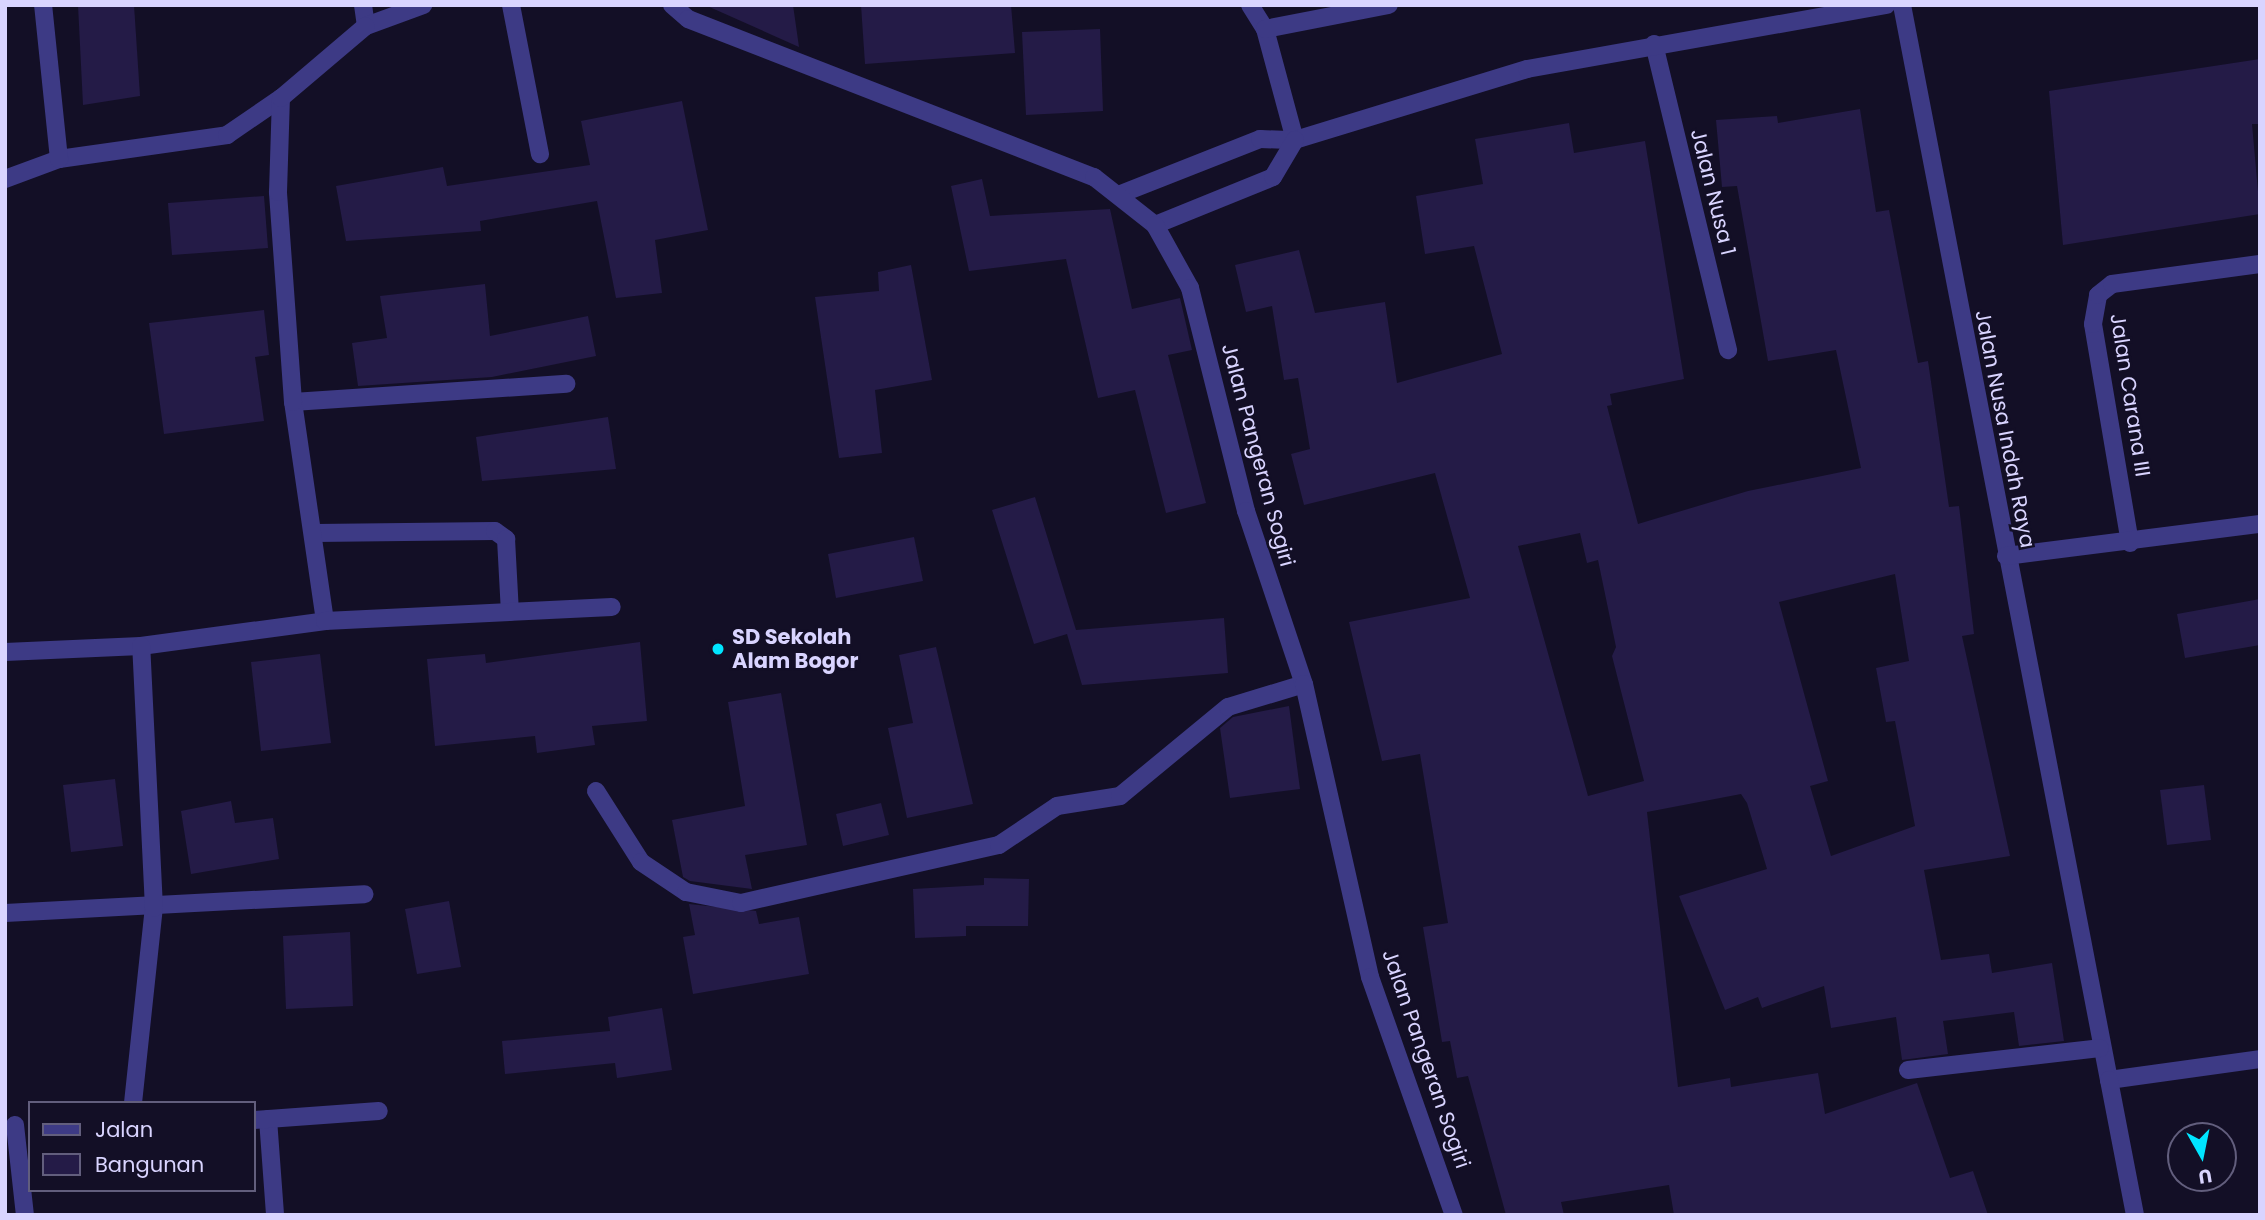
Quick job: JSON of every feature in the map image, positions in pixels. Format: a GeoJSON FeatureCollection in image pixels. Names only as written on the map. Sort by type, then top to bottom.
{"type":"FeatureCollection","features":[{"type":"Feature","properties":{"kind":"street"},"geometry":{"type":"LineString","coordinates":[[43,5],[59,159]]}},
{"type":"Feature","properties":{"kind":"street"},"geometry":{"type":"LineString","coordinates":[[363,5],[366,26]]}},
{"type":"Feature","properties":{"kind":"street"},"geometry":{"type":"LineString","coordinates":[[5,179],[59,159],[227,135],[281,97],[366,26],[423,5]]}},
{"type":"Feature","properties":{"kind":"street"},"geometry":{"type":"LineString","coordinates":[[511,5],[540,153]]}},
{"type":"Feature","properties":{"kind":"street","name":"Jalan Pangeran Sogiri"},"geometry":{"type":"LineString","coordinates":[[672,5],[688,19],[1050,157],[1118,195],[1155,225],[1190,288],[1246,511],[1304,684],[1370,977],[1454,1215]]}},
{"type":"Feature","properties":{"kind":"street"},"geometry":{"type":"LineString","coordinates":[[1155,225],[1273,177],[1295,140],[1265,29],[1250,5]]}},
{"type":"Feature","properties":{"kind":"street"},"geometry":{"type":"LineString","coordinates":[[1265,29],[1389,5]]}},
{"type":"Feature","properties":{"kind":"street","name":"Jalan Nusa Indah Raya"},"geometry":{"type":"LineString","coordinates":[[1902,5],[2099,1048],[2109,1080],[2135,1215]]}},
{"type":"Feature","properties":{"kind":"street"},"geometry":{"type":"LineString","coordinates":[[1118,195],[1259,139],[1295,140],[1513,73],[1654,44],[1876,6]]}},
{"type":"Feature","properties":{"kind":"street","name":"Jalan Nusa 1"},"geometry":{"type":"LineString","coordinates":[[1654,44],[1728,350]]}},
{"type":"Feature","properties":{"kind":"street"},"geometry":{"type":"LineString","coordinates":[[281,97],[278,192],[293,402],[315,533],[325,621]]}},
{"type":"Feature","properties":{"kind":"street","name":"Jalan Carana III"},"geometry":{"type":"LineString","coordinates":[[2130,543],[2093,324],[2098,295],[2112,285],[2260,264]]}},
{"type":"Feature","properties":{"kind":"street"},"geometry":{"type":"LineString","coordinates":[[293,402],[566,384]]}},
{"type":"Feature","properties":{"kind":"street"},"geometry":{"type":"LineString","coordinates":[[2006,556],[2130,543],[2260,524]]}},
{"type":"Feature","properties":{"kind":"street"},"geometry":{"type":"LineString","coordinates":[[315,533],[495,531],[506,539],[510,612]]}},
{"type":"Feature","properties":{"kind":"street"},"geometry":{"type":"LineString","coordinates":[[5,652],[141,646],[325,621],[612,607]]}},
{"type":"Feature","properties":{"kind":"street"},"geometry":{"type":"LineString","coordinates":[[133,1101],[155,908],[141,646]]}},
{"type":"Feature","properties":{"kind":"street"},"geometry":{"type":"LineString","coordinates":[[596,791],[641,862],[686,892],[741,903],[999,845],[1057,806],[1120,796],[1228,707],[1304,684]]}},
{"type":"Feature","properties":{"kind":"street"},"geometry":{"type":"LineString","coordinates":[[5,914],[155,908],[364,894]]}},
{"type":"Feature","properties":{"kind":"street"},"geometry":{"type":"LineString","coordinates":[[1908,1070],[2099,1048]]}},
{"type":"Feature","properties":{"kind":"street"},"geometry":{"type":"LineString","coordinates":[[2109,1080],[2260,1059]]}},
{"type":"Feature","properties":{"kind":"street"},"geometry":{"type":"LineString","coordinates":[[275,1215],[261,1119],[379,1111]]}},
{"type":"Feature","properties":{"kind":"street"},"geometry":{"type":"LineString","coordinates":[[17,1125],[25,1215]]}},
{"type":"Feature","properties":{"kind":"building"},"geometry":{"type":"Polygon","coordinates":[[[78,5],[134,5],[140,96],[83,105],[78,5]]]}},
{"type":"Feature","properties":{"kind":"building"},"geometry":{"type":"Polygon","coordinates":[[[705,5],[793,5],[799,47],[705,5]]]}},
{"type":"Feature","properties":{"kind":"building"},"geometry":{"type":"Polygon","coordinates":[[[861,5],[1011,5],[1015,53],[865,64],[861,5]]]}},
{"type":"Feature","properties":{"kind":"building"},"geometry":{"type":"Polygon","coordinates":[[[1100,29],[1103,111],[1026,115],[1022,32],[1100,29]]]}},
{"type":"Feature","properties":{"kind":"building"},"geometry":{"type":"Polygon","coordinates":[[[2260,59],[2260,124],[2252,124],[2260,214],[2063,245],[2049,91],[2260,59]]]}},
{"type":"Feature","properties":{"kind":"building"},"geometry":{"type":"Polygon","coordinates":[[[682,101],[708,230],[655,240],[662,293],[616,298],[597,201],[480,221],[481,231],[346,241],[336,186],[443,167],[447,186],[590,165],[581,121],[682,101]]]}},
{"type":"Feature","properties":{"kind":"building"},"geometry":{"type":"Polygon","coordinates":[[[1860,109],[1876,212],[1889,210],[1918,363],[1928,361],[1949,507],[1959,506],[1974,634],[1962,636],[2010,856],[1924,870],[1941,960],[1989,954],[1992,973],[2052,963],[2064,1041],[2019,1046],[2014,1012],[1943,1021],[1948,1054],[1902,1060],[1896,1017],[1831,1028],[1824,986],[1762,1008],[1758,997],[1725,1010],[1679,896],[1767,869],[1747,803],[1741,794],[1647,812],[1678,1087],[1730,1078],[1731,1087],[1818,1073],[1825,1114],[1917,1083],[1950,1178],[1973,1171],[1988,1215],[1674,1215],[1669,1185],[1561,1202],[1564,1215],[1506,1215],[1468,1076],[1457,1078],[1450,1041],[1442,1042],[1423,927],[1448,923],[1420,754],[1382,761],[1349,622],[1470,598],[1435,473],[1304,505],[1291,454],[1310,449],[1298,378],[1284,380],[1272,306],[1246,312],[1235,265],[1299,250],[1315,313],[1385,302],[1397,383],[1502,354],[1474,246],[1425,254],[1416,196],[1483,184],[1475,139],[1569,123],[1574,153],[1645,141],[1684,379],[1610,394],[1612,405],[1607,406],[1638,524],[1748,491],[1861,468],[1836,350],[1768,361],[1737,186],[1722,187],[1716,120],[1777,116],[1778,123],[1860,109]],[[1580,533],[1518,546],[1588,796],[1644,781],[1612,656],[1616,647],[1598,560],[1587,563],[1580,533]],[[1895,574],[1779,602],[1828,781],[1810,786],[1831,856],[1915,826],[1895,721],[1886,722],[1876,668],[1909,661],[1895,574]]]}},
{"type":"Feature","properties":{"kind":"building"},"geometry":{"type":"Polygon","coordinates":[[[982,179],[990,216],[1110,209],[1132,309],[1180,298],[1192,350],[1168,355],[1206,503],[1166,513],[1135,390],[1098,398],[1066,259],[969,271],[951,186],[982,179]]]}},
{"type":"Feature","properties":{"kind":"building"},"geometry":{"type":"Polygon","coordinates":[[[264,196],[268,248],[172,255],[168,203],[264,196]]]}},
{"type":"Feature","properties":{"kind":"building"},"geometry":{"type":"Polygon","coordinates":[[[911,265],[932,380],[875,390],[882,453],[839,458],[815,297],[879,291],[878,272],[911,265]]]}},
{"type":"Feature","properties":{"kind":"building"},"geometry":{"type":"Polygon","coordinates":[[[485,284],[490,336],[588,316],[596,356],[492,377],[358,386],[352,343],[387,338],[380,296],[485,284]]]}},
{"type":"Feature","properties":{"kind":"building"},"geometry":{"type":"Polygon","coordinates":[[[264,310],[269,355],[255,357],[264,421],[164,434],[149,323],[264,310]]]}},
{"type":"Feature","properties":{"kind":"building"},"geometry":{"type":"Polygon","coordinates":[[[608,417],[616,469],[482,481],[476,437],[608,417]]]}},
{"type":"Feature","properties":{"kind":"building"},"geometry":{"type":"Polygon","coordinates":[[[1035,497],[1076,630],[1224,618],[1228,673],[1082,685],[1067,634],[1034,644],[992,510],[1035,497]]]}},
{"type":"Feature","properties":{"kind":"building"},"geometry":{"type":"Polygon","coordinates":[[[914,537],[923,581],[836,598],[828,554],[914,537]]]}},
{"type":"Feature","properties":{"kind":"building"},"geometry":{"type":"Polygon","coordinates":[[[2260,599],[2260,645],[2185,658],[2177,614],[2260,599]]]}},
{"type":"Feature","properties":{"kind":"building"},"geometry":{"type":"Polygon","coordinates":[[[640,642],[647,721],[592,726],[595,745],[537,753],[535,736],[435,746],[427,659],[485,654],[486,663],[640,642]]]}},
{"type":"Feature","properties":{"kind":"building"},"geometry":{"type":"Polygon","coordinates":[[[936,647],[973,804],[907,818],[888,728],[913,723],[899,655],[936,647]]]}},
{"type":"Feature","properties":{"kind":"building"},"geometry":{"type":"Polygon","coordinates":[[[320,654],[331,743],[261,751],[251,662],[320,654]]]}},
{"type":"Feature","properties":{"kind":"building"},"geometry":{"type":"Polygon","coordinates":[[[781,693],[807,845],[745,855],[752,889],[690,881],[683,877],[672,820],[745,806],[728,702],[781,693]]]}},
{"type":"Feature","properties":{"kind":"building"},"geometry":{"type":"Polygon","coordinates":[[[1289,706],[1300,789],[1230,798],[1220,728],[1233,717],[1289,706]]]}},
{"type":"Feature","properties":{"kind":"building"},"geometry":{"type":"Polygon","coordinates":[[[115,779],[123,846],[71,852],[63,785],[115,779]]]}},
{"type":"Feature","properties":{"kind":"building"},"geometry":{"type":"Polygon","coordinates":[[[2204,785],[2211,840],[2167,845],[2160,790],[2204,785]]]}},
{"type":"Feature","properties":{"kind":"building"},"geometry":{"type":"Polygon","coordinates":[[[231,801],[235,823],[273,818],[279,859],[191,874],[181,811],[231,801]]]}},
{"type":"Feature","properties":{"kind":"building"},"geometry":{"type":"Polygon","coordinates":[[[881,803],[889,835],[843,846],[836,814],[881,803]]]}},
{"type":"Feature","properties":{"kind":"building"},"geometry":{"type":"Polygon","coordinates":[[[984,878],[1029,879],[1028,926],[966,926],[966,936],[915,938],[913,889],[984,885],[984,878]]]}},
{"type":"Feature","properties":{"kind":"building"},"geometry":{"type":"Polygon","coordinates":[[[449,901],[461,967],[417,974],[405,909],[449,901]]]}},
{"type":"Feature","properties":{"kind":"building"},"geometry":{"type":"Polygon","coordinates":[[[689,904],[756,911],[759,924],[799,917],[809,974],[693,994],[683,937],[695,935],[689,904]]]}},
{"type":"Feature","properties":{"kind":"building"},"geometry":{"type":"Polygon","coordinates":[[[350,932],[353,1006],[286,1009],[283,936],[350,932]]]}},
{"type":"Feature","properties":{"kind":"building"},"geometry":{"type":"Polygon","coordinates":[[[662,1008],[672,1070],[617,1078],[615,1063],[505,1074],[502,1041],[610,1031],[608,1017],[662,1008]]]}},
{"type":"Feature","properties":{"kind":"place","name":"SD Sekolah Alam Bogor"},"geometry":{"type":"Point","coordinates":[718,649]}}]}
